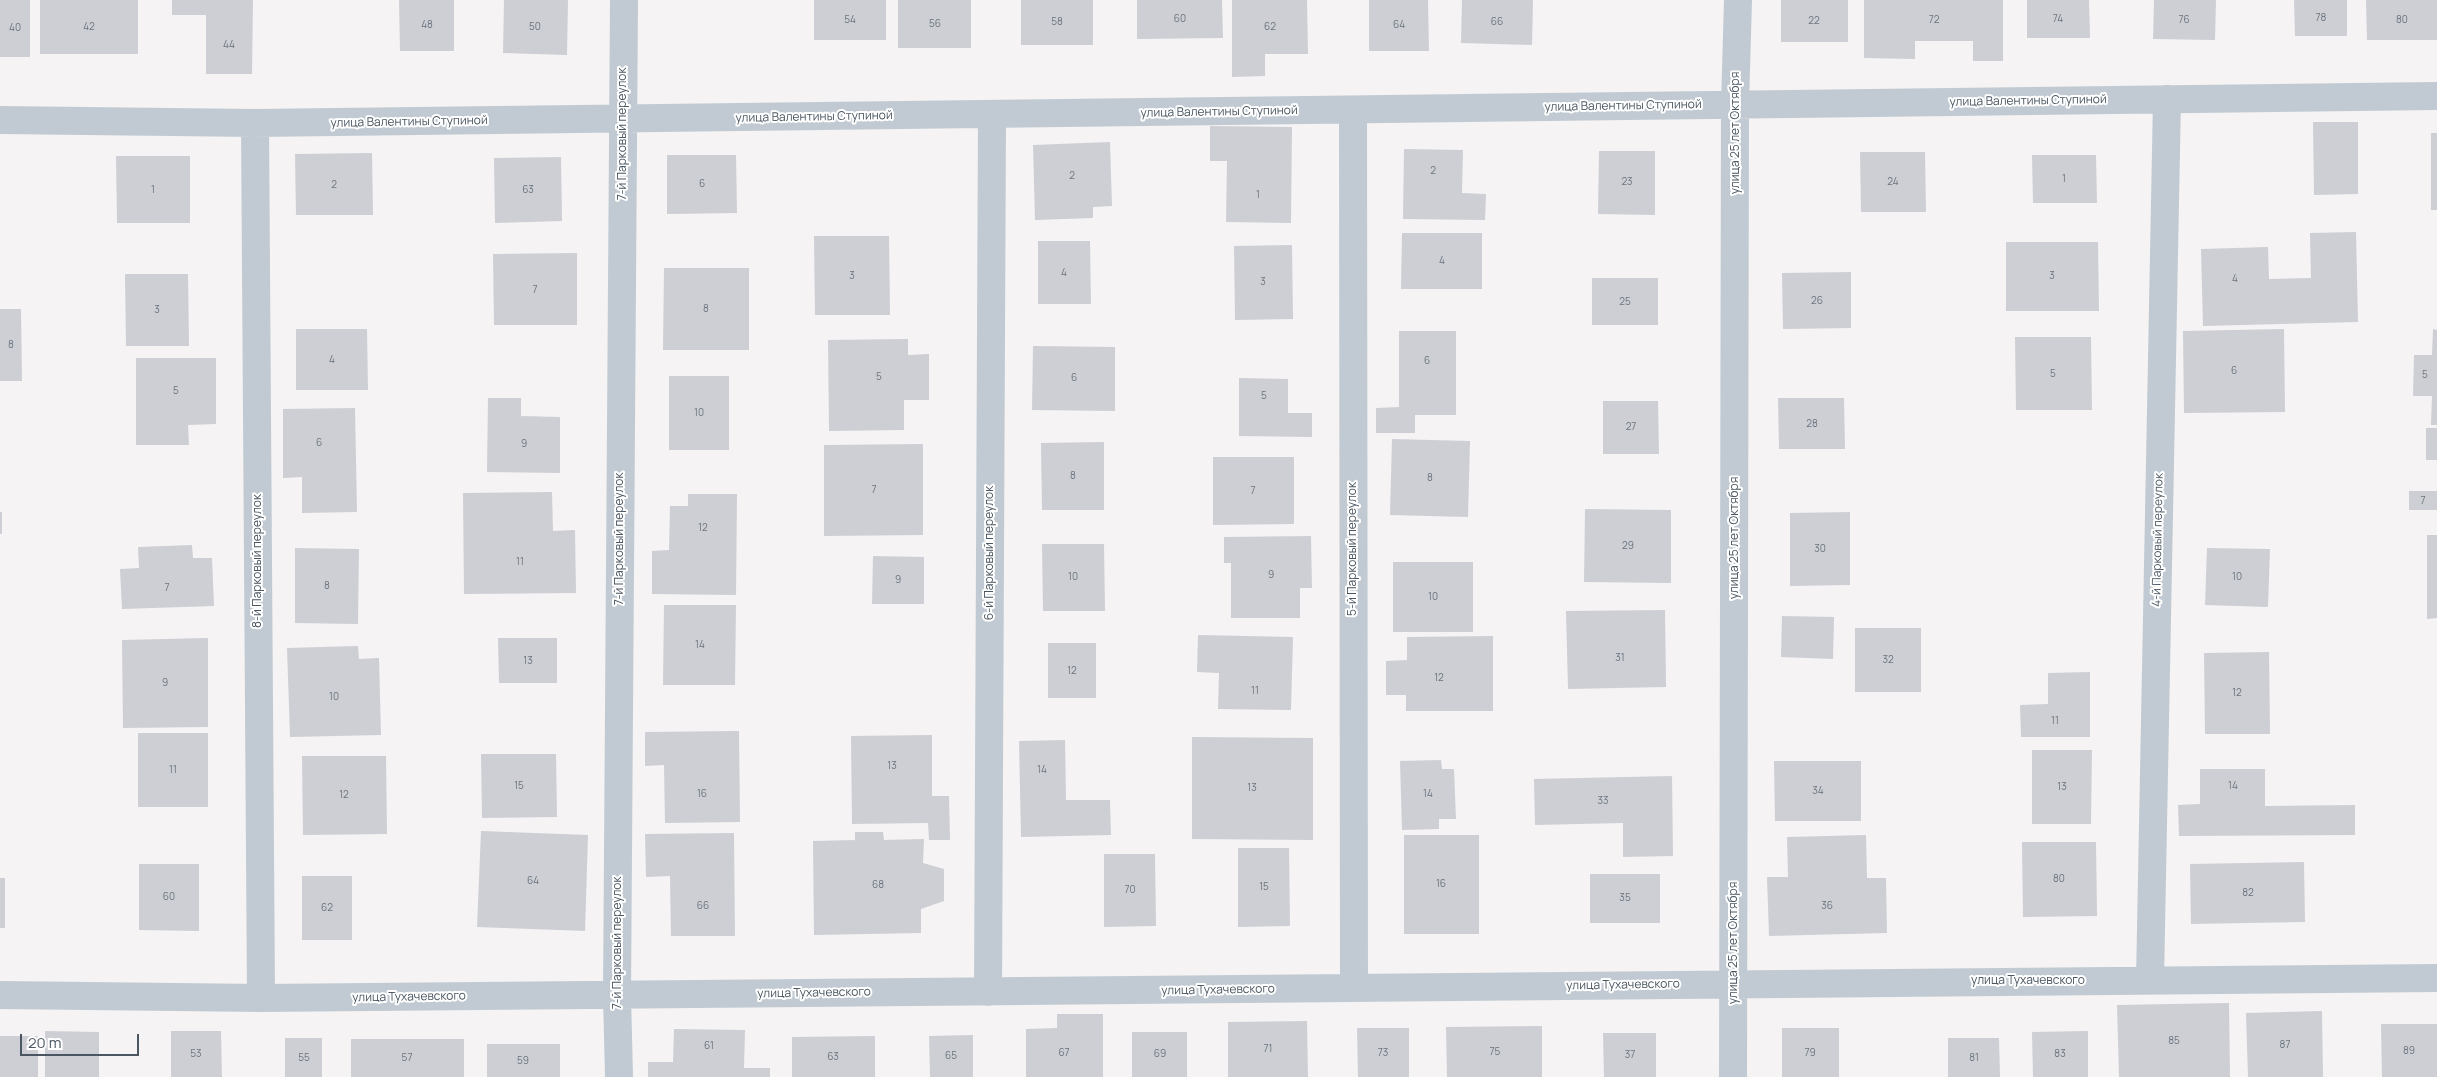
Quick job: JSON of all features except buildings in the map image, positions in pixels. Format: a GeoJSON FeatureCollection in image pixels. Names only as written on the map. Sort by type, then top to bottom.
{"type":"FeatureCollection","features":[{"type":"Feature","properties":{"kind":"street","name":"7-й Парковый переулок"},"geometry":{"type":"LineString","coordinates":[[619,1077],[617,995],[624,0]]}},
{"type":"Feature","properties":{"kind":"street","name":"улица 25 лет Октября"},"geometry":{"type":"LineString","coordinates":[[1733,1077],[1735,105],[1738,0]]}},
{"type":"Feature","properties":{"kind":"street","name":"улица Валентины Ступиной"},"geometry":{"type":"LineString","coordinates":[[0,120],[255,124],[2437,96]]}},
{"type":"Feature","properties":{"kind":"street","name":"4-й Парковый переулок"},"geometry":{"type":"LineString","coordinates":[[2150,980],[2166,99]]}},
{"type":"Feature","properties":{"kind":"street","name":"5-й Парковый переулок"},"geometry":{"type":"LineString","coordinates":[[1353,110],[1354,988]]}},
{"type":"Feature","properties":{"kind":"street","name":"6-й Парковый переулок"},"geometry":{"type":"LineString","coordinates":[[988,992],[992,114]]}},
{"type":"Feature","properties":{"kind":"street","name":"8-й Парковый переулок"},"geometry":{"type":"LineString","coordinates":[[255,124],[261,998]]}},
{"type":"Feature","properties":{"kind":"street","name":"улица Тухачевского"},"geometry":{"type":"LineString","coordinates":[[0,995],[261,998],[2437,978]]}}]}
